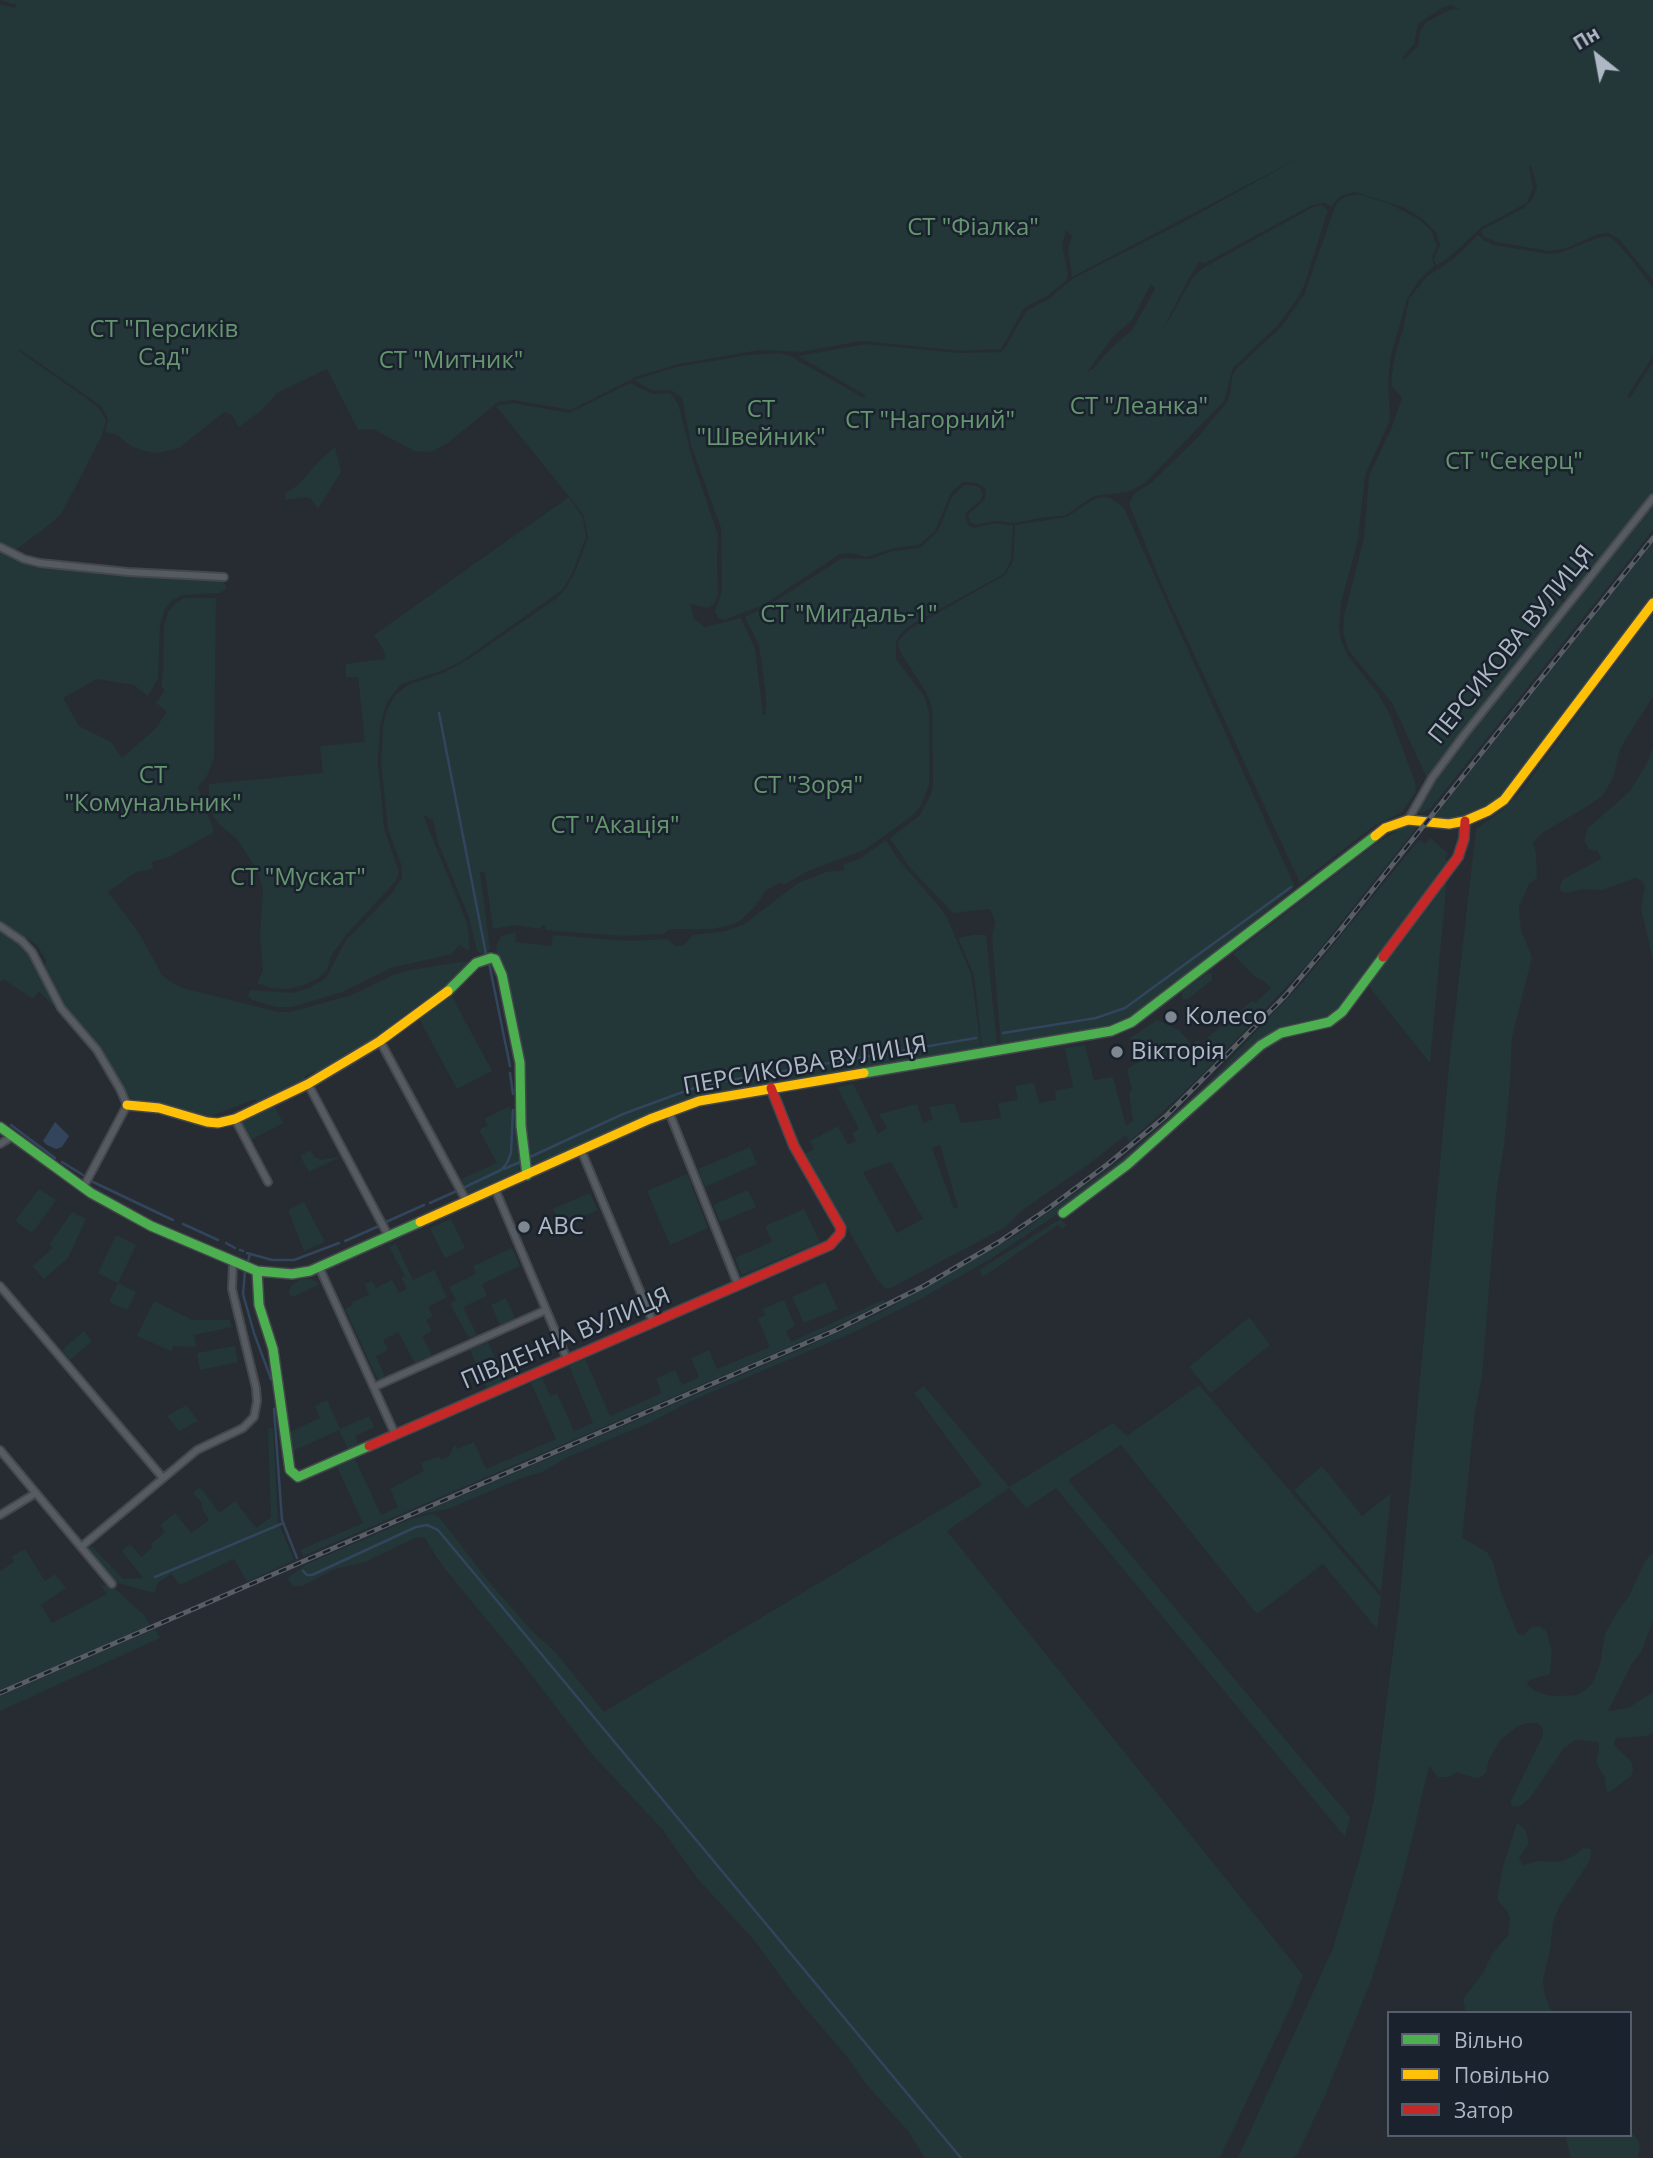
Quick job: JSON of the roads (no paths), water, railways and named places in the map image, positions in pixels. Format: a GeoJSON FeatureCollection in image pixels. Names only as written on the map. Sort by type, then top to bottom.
{"type":"FeatureCollection","features":[{"type":"Feature","properties":{"kind":"street","name":"ПЕРСИКОВА ВУЛИЦЯ"},"geometry":{"type":"LineString","coordinates":[[0,1127],[83,1188],[151,1226],[257,1271],[281,1274],[315,1269],[669,1112],[708,1098],[1088,1035],[1122,1027],[1149,1011],[1377,834],[1397,822],[1408,820],[1432,778],[1464,735],[1653,498]]}},
{"type":"Feature","properties":{"kind":"street"},"geometry":{"type":"LineString","coordinates":[[0,547],[24,559],[40,563],[137,573],[223,577]]}},
{"type":"Feature","properties":{"kind":"street"},"geometry":{"type":"LineString","coordinates":[[1408,820],[1449,824],[1465,821],[1496,806],[1516,788],[1653,603]]}},
{"type":"Feature","properties":{"kind":"street"},"geometry":{"type":"LineString","coordinates":[[1063,1213],[1127,1165],[1261,1045],[1281,1033],[1329,1022],[1342,1012],[1458,857],[1464,839],[1465,821]]}},
{"type":"Feature","properties":{"kind":"street"},"geometry":{"type":"LineString","coordinates":[[0,926],[22,941],[32,952],[61,1008],[97,1050],[127,1105]]}},
{"type":"Feature","properties":{"kind":"street"},"geometry":{"type":"LineString","coordinates":[[127,1105],[159,1108],[207,1122],[218,1123],[234,1119],[307,1084],[380,1041],[440,999],[476,963],[483,959],[495,959],[502,975],[520,1063],[521,1126],[527,1175]]}},
{"type":"Feature","properties":{"kind":"street"},"geometry":{"type":"LineString","coordinates":[[380,1041],[467,1202]]}},
{"type":"Feature","properties":{"kind":"street"},"geometry":{"type":"LineString","coordinates":[[307,1084],[389,1237]]}},
{"type":"Feature","properties":{"kind":"street","name":"ПІВДЕННА ВУЛИЦЯ"},"geometry":{"type":"LineString","coordinates":[[257,1271],[259,1305],[273,1349],[290,1470],[298,1477],[822,1250],[835,1240],[841,1228],[794,1146],[771,1088]]}},
{"type":"Feature","properties":{"kind":"street"},"geometry":{"type":"LineString","coordinates":[[83,1188],[127,1105]]}},
{"type":"Feature","properties":{"kind":"street"},"geometry":{"type":"LineString","coordinates":[[669,1112],[738,1286]]}},
{"type":"Feature","properties":{"kind":"street"},"geometry":{"type":"LineString","coordinates":[[234,1119],[268,1182]]}},
{"type":"Feature","properties":{"kind":"street"},"geometry":{"type":"LineString","coordinates":[[0,1144],[13,1136]]}},
{"type":"Feature","properties":{"kind":"street"},"geometry":{"type":"LineString","coordinates":[[582,1150],[653,1322]]}},
{"type":"Feature","properties":{"kind":"street"},"geometry":{"type":"LineString","coordinates":[[495,1189],[567,1360]]}},
{"type":"Feature","properties":{"kind":"street"},"geometry":{"type":"LineString","coordinates":[[81,1547],[202,1446],[243,1428],[254,1417],[256,1388],[230,1281],[233,1262]]}},
{"type":"Feature","properties":{"kind":"street"},"geometry":{"type":"LineString","coordinates":[[315,1269],[325,1280],[395,1434]]}},
{"type":"Feature","properties":{"kind":"street"},"geometry":{"type":"LineString","coordinates":[[0,1286],[163,1478]]}},
{"type":"Feature","properties":{"kind":"street"},"geometry":{"type":"LineString","coordinates":[[374,1387],[546,1310]]}},
{"type":"Feature","properties":{"kind":"street"},"geometry":{"type":"LineString","coordinates":[[0,1450],[112,1584]]}},
{"type":"Feature","properties":{"kind":"street"},"geometry":{"type":"LineString","coordinates":[[0,1515],[36,1493]]}},
{"type":"Feature","properties":{"kind":"water"},"geometry":{"type":"Polygon","coordinates":[[[55,1122],[69,1136],[62,1147],[56,1149],[43,1141],[55,1122]]]}},
{"type":"Feature","properties":{"kind":"waterway"},"geometry":{"type":"LineString","coordinates":[[439,713],[486,954]]}},
{"type":"Feature","properties":{"kind":"waterway"},"geometry":{"type":"LineString","coordinates":[[1003,1033],[1096,1018],[1125,1008],[1291,887]]}},
{"type":"Feature","properties":{"kind":"waterway"},"geometry":{"type":"LineString","coordinates":[[489,963],[510,1066]]}},
{"type":"Feature","properties":{"kind":"waterway"},"geometry":{"type":"LineString","coordinates":[[530,1157],[623,1114],[691,1089],[976,1038]]}},
{"type":"Feature","properties":{"kind":"waterway"},"geometry":{"type":"LineString","coordinates":[[510,1073],[513,1094]]}},
{"type":"Feature","properties":{"kind":"waterway"},"geometry":{"type":"LineString","coordinates":[[463,1188],[501,1170],[507,1163],[511,1153],[513,1110]]}},
{"type":"Feature","properties":{"kind":"waterway"},"geometry":{"type":"LineString","coordinates":[[11,1125],[55,1158]]}},
{"type":"Feature","properties":{"kind":"waterway"},"geometry":{"type":"LineString","coordinates":[[62,1162],[83,1175]]}},
{"type":"Feature","properties":{"kind":"waterway"},"geometry":{"type":"LineString","coordinates":[[504,1169],[520,1162]]}},
{"type":"Feature","properties":{"kind":"waterway"},"geometry":{"type":"LineString","coordinates":[[93,1182],[173,1220]]}},
{"type":"Feature","properties":{"kind":"waterway"},"geometry":{"type":"LineString","coordinates":[[430,1203],[459,1190]]}},
{"type":"Feature","properties":{"kind":"waterway"},"geometry":{"type":"LineString","coordinates":[[386,1222],[424,1205]]}},
{"type":"Feature","properties":{"kind":"waterway"},"geometry":{"type":"LineString","coordinates":[[183,1224],[218,1240]]}},
{"type":"Feature","properties":{"kind":"waterway"},"geometry":{"type":"LineString","coordinates":[[345,1241],[379,1226]]}},
{"type":"Feature","properties":{"kind":"waterway"},"geometry":{"type":"LineString","coordinates":[[226,1243],[235,1248]]}},
{"type":"Feature","properties":{"kind":"waterway"},"geometry":{"type":"LineString","coordinates":[[247,1253],[272,1260],[294,1260],[339,1243]]}},
{"type":"Feature","properties":{"kind":"waterway"},"geometry":{"type":"LineString","coordinates":[[248,1261],[250,1254]]}},
{"type":"Feature","properties":{"kind":"waterway"},"geometry":{"type":"LineString","coordinates":[[245,1271],[243,1294],[271,1379]]}},
{"type":"Feature","properties":{"kind":"waterway"},"geometry":{"type":"LineString","coordinates":[[274,1409],[282,1520],[297,1558]]}},
{"type":"Feature","properties":{"kind":"waterway"},"geometry":{"type":"LineString","coordinates":[[155,1577],[281,1524]]}},
{"type":"Feature","properties":{"kind":"waterway"},"geometry":{"type":"LineString","coordinates":[[303,1571],[312,1575],[416,1527],[427,1525],[438,1530],[961,2158]]}},
{"type":"Feature","properties":{"kind":"railway"},"geometry":{"type":"LineString","coordinates":[[0,1693],[836,1330],[924,1286],[999,1242],[1049,1208],[1166,1116],[1285,996],[1653,538]]}},
{"type":"Feature","properties":{"kind":"place","name":"Колесо"},"geometry":{"type":"Point","coordinates":[1171,1017]}},
{"type":"Feature","properties":{"kind":"place","name":"Вікторія"},"geometry":{"type":"Point","coordinates":[1117,1052]}},
{"type":"Feature","properties":{"kind":"place","name":"ABC"},"geometry":{"type":"Point","coordinates":[524,1227]}},
{"type":"Feature","properties":{"kind":"park label","name":"СТ \"Фіалка\""},"geometry":{"type":"Point","coordinates":[973,228]}},
{"type":"Feature","properties":{"kind":"park label","name":"СТ \"Персиків Сад\""},"geometry":{"type":"Point","coordinates":[164,344]}},
{"type":"Feature","properties":{"kind":"park label","name":"СТ \"Митник\""},"geometry":{"type":"Point","coordinates":[451,361]}},
{"type":"Feature","properties":{"kind":"park label","name":"СТ \"Леанка\""},"geometry":{"type":"Point","coordinates":[1139,407]}},
{"type":"Feature","properties":{"kind":"park label","name":"СТ \"Нагорний\""},"geometry":{"type":"Point","coordinates":[930,421]}},
{"type":"Feature","properties":{"kind":"park label","name":"СТ \"Швейник\""},"geometry":{"type":"Point","coordinates":[761,424]}},
{"type":"Feature","properties":{"kind":"park label","name":"СТ \"Секерц\""},"geometry":{"type":"Point","coordinates":[1514,462]}},
{"type":"Feature","properties":{"kind":"park label","name":"СТ \"Мигдаль-1\""},"geometry":{"type":"Point","coordinates":[849,615]}},
{"type":"Feature","properties":{"kind":"park label","name":"СТ \"Зоря\""},"geometry":{"type":"Point","coordinates":[808,786]}},
{"type":"Feature","properties":{"kind":"park label","name":"СТ \"Комунальник\""},"geometry":{"type":"Point","coordinates":[153,790]}},
{"type":"Feature","properties":{"kind":"park label","name":"СТ \"Акація\""},"geometry":{"type":"Point","coordinates":[615,826]}},
{"type":"Feature","properties":{"kind":"park label","name":"СТ \"Мускат\""},"geometry":{"type":"Point","coordinates":[298,878]}}]}
